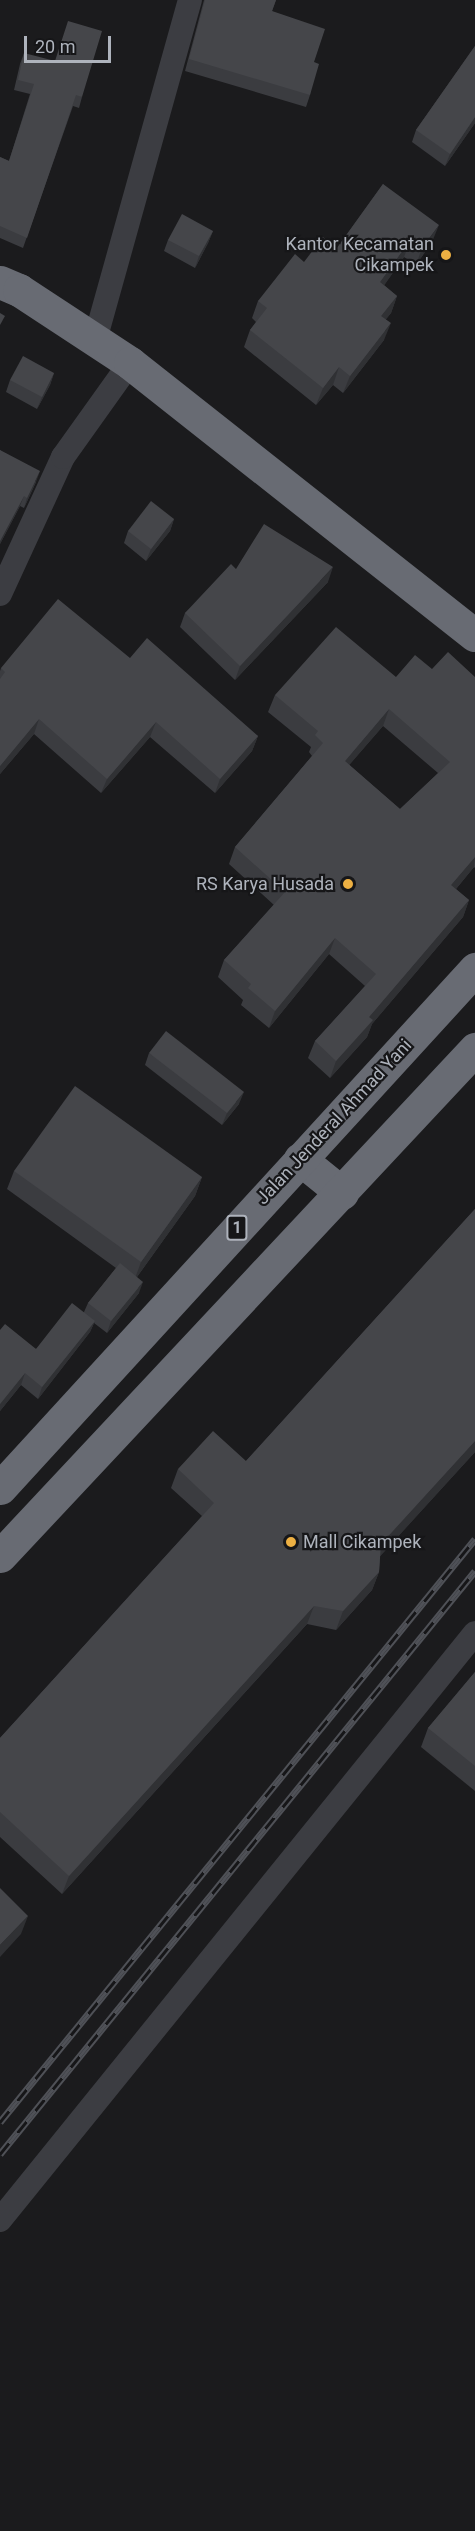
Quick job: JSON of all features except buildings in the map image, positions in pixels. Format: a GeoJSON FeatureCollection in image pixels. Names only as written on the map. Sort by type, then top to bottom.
{"type":"FeatureCollection","features":[{"type":"Feature","properties":{"kind":"highway"},"geometry":{"type":"LineString","coordinates":[[0,282],[130,363],[475,635]]}},
{"type":"Feature","properties":{"kind":"highway","name":"Jalan Jenderal Ahmad Yani"},"geometry":{"type":"LineString","coordinates":[[0,1488],[475,969]]}},
{"type":"Feature","properties":{"kind":"highway"},"geometry":{"type":"LineString","coordinates":[[0,1556],[475,1049]]}},
{"type":"Feature","properties":{"kind":"highway"},"geometry":{"type":"LineString","coordinates":[[300,1159],[342,1193]]}},
{"type":"Feature","properties":{"kind":"street"},"geometry":{"type":"LineString","coordinates":[[95,340],[190,0]]}},
{"type":"Feature","properties":{"kind":"street"},"geometry":{"type":"LineString","coordinates":[[0,594],[63,457],[130,363]]}},
{"type":"Feature","properties":{"kind":"street"},"geometry":{"type":"LineString","coordinates":[[0,2220],[475,1633]]}},
{"type":"Feature","properties":{"kind":"railway"},"geometry":{"type":"LineString","coordinates":[[0,2122],[475,1539]]}},
{"type":"Feature","properties":{"kind":"railway"},"geometry":{"type":"LineString","coordinates":[[0,2154],[475,1571]]}},
{"type":"Feature","properties":{"kind":"place","name":"Kantor Kecamatan Cikampek"},"geometry":{"type":"Point","coordinates":[446,255]}},
{"type":"Feature","properties":{"kind":"place","name":"RS Karya Husada"},"geometry":{"type":"Point","coordinates":[348,884]}},
{"type":"Feature","properties":{"kind":"place","name":"Mall Cikampek"},"geometry":{"type":"Point","coordinates":[291,1542]}}]}
